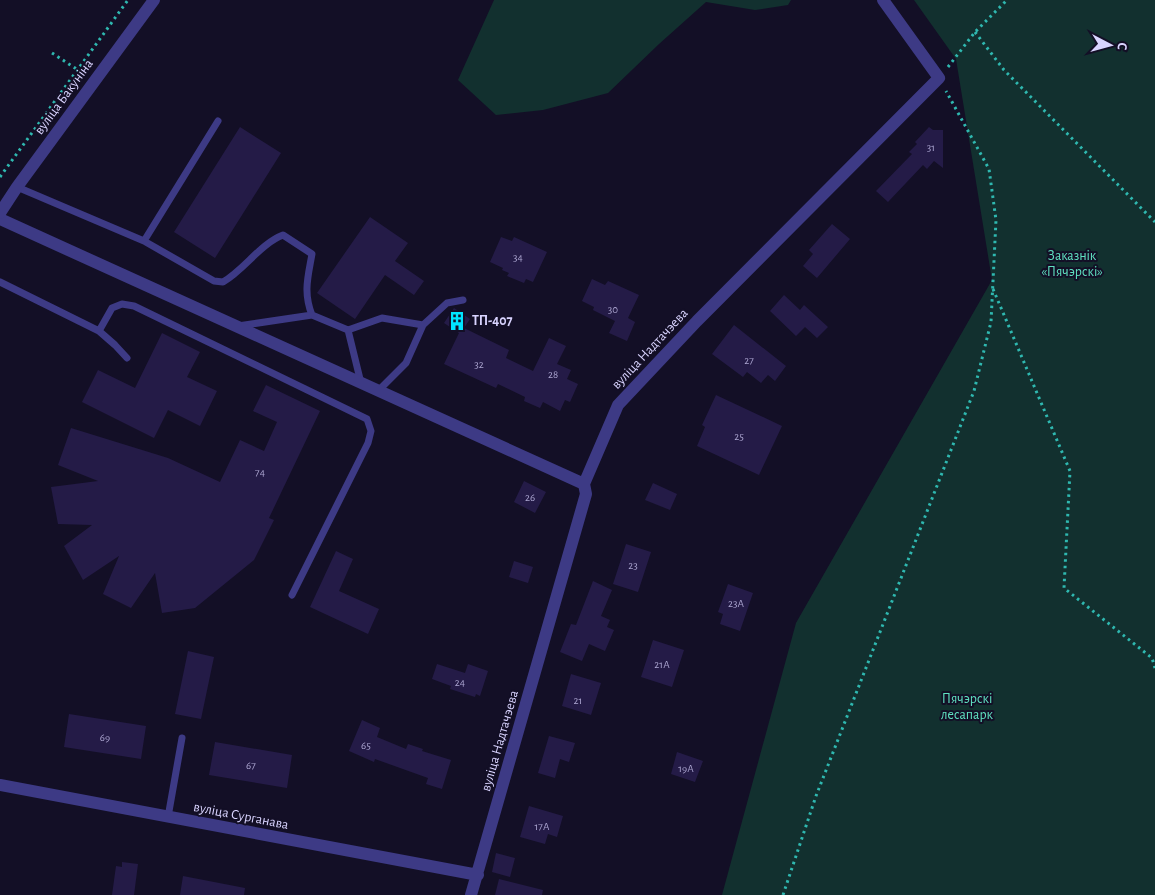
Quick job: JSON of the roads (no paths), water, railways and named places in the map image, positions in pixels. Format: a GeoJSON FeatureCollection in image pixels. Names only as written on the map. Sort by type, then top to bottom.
{"type":"FeatureCollection","features":[{"type":"Feature","properties":{"kind":"street","name":"вуліца Бакуніна"},"geometry":{"type":"LineString","coordinates":[[0,213],[154,0]]}},
{"type":"Feature","properties":{"kind":"street","name":"вуліца Надтачэева"},"geometry":{"type":"LineString","coordinates":[[471,895],[586,494],[584,484],[618,405],[704,314],[939,78],[883,0]]}},
{"type":"Feature","properties":{"kind":"street"},"geometry":{"type":"LineString","coordinates":[[0,219],[584,484]]}},
{"type":"Feature","properties":{"kind":"street","name":"вуліца Сурганава"},"geometry":{"type":"LineString","coordinates":[[0,785],[478,875]]}},
{"type":"Feature","properties":{"kind":"lane"},"geometry":{"type":"LineString","coordinates":[[144,241],[218,121]]}},
{"type":"Feature","properties":{"kind":"lane"},"geometry":{"type":"LineString","coordinates":[[17,187],[144,241],[214,281],[224,282],[236,275],[273,239],[283,236],[312,254],[306,284],[307,301],[312,315]]}},
{"type":"Feature","properties":{"kind":"lane"},"geometry":{"type":"LineString","coordinates":[[0,282],[99,331],[115,344],[127,358]]}},
{"type":"Feature","properties":{"kind":"lane"},"geometry":{"type":"LineString","coordinates":[[378,391],[406,363],[423,325],[447,303],[463,300]]}},
{"type":"Feature","properties":{"kind":"lane"},"geometry":{"type":"LineString","coordinates":[[99,331],[112,308],[122,304],[134,306],[367,419],[371,431],[368,443],[292,595]]}},
{"type":"Feature","properties":{"kind":"lane"},"geometry":{"type":"LineString","coordinates":[[235,326],[312,315],[348,330],[382,318],[423,325]]}},
{"type":"Feature","properties":{"kind":"lane"},"geometry":{"type":"LineString","coordinates":[[348,330],[361,383]]}},
{"type":"Feature","properties":{"kind":"lane"},"geometry":{"type":"LineString","coordinates":[[168,817],[182,738]]}},
{"type":"Feature","properties":{"kind":"place","name":"ТП-407"},"geometry":{"type":"Point","coordinates":[457,321]}},
{"type":"Feature","properties":{"kind":"park label","name":"Заказнік «Пячэрскі»"},"geometry":{"type":"Point","coordinates":[1072,264]}},
{"type":"Feature","properties":{"kind":"park label","name":"Пячэрскі лесапарк"},"geometry":{"type":"Point","coordinates":[967,708]}}]}
